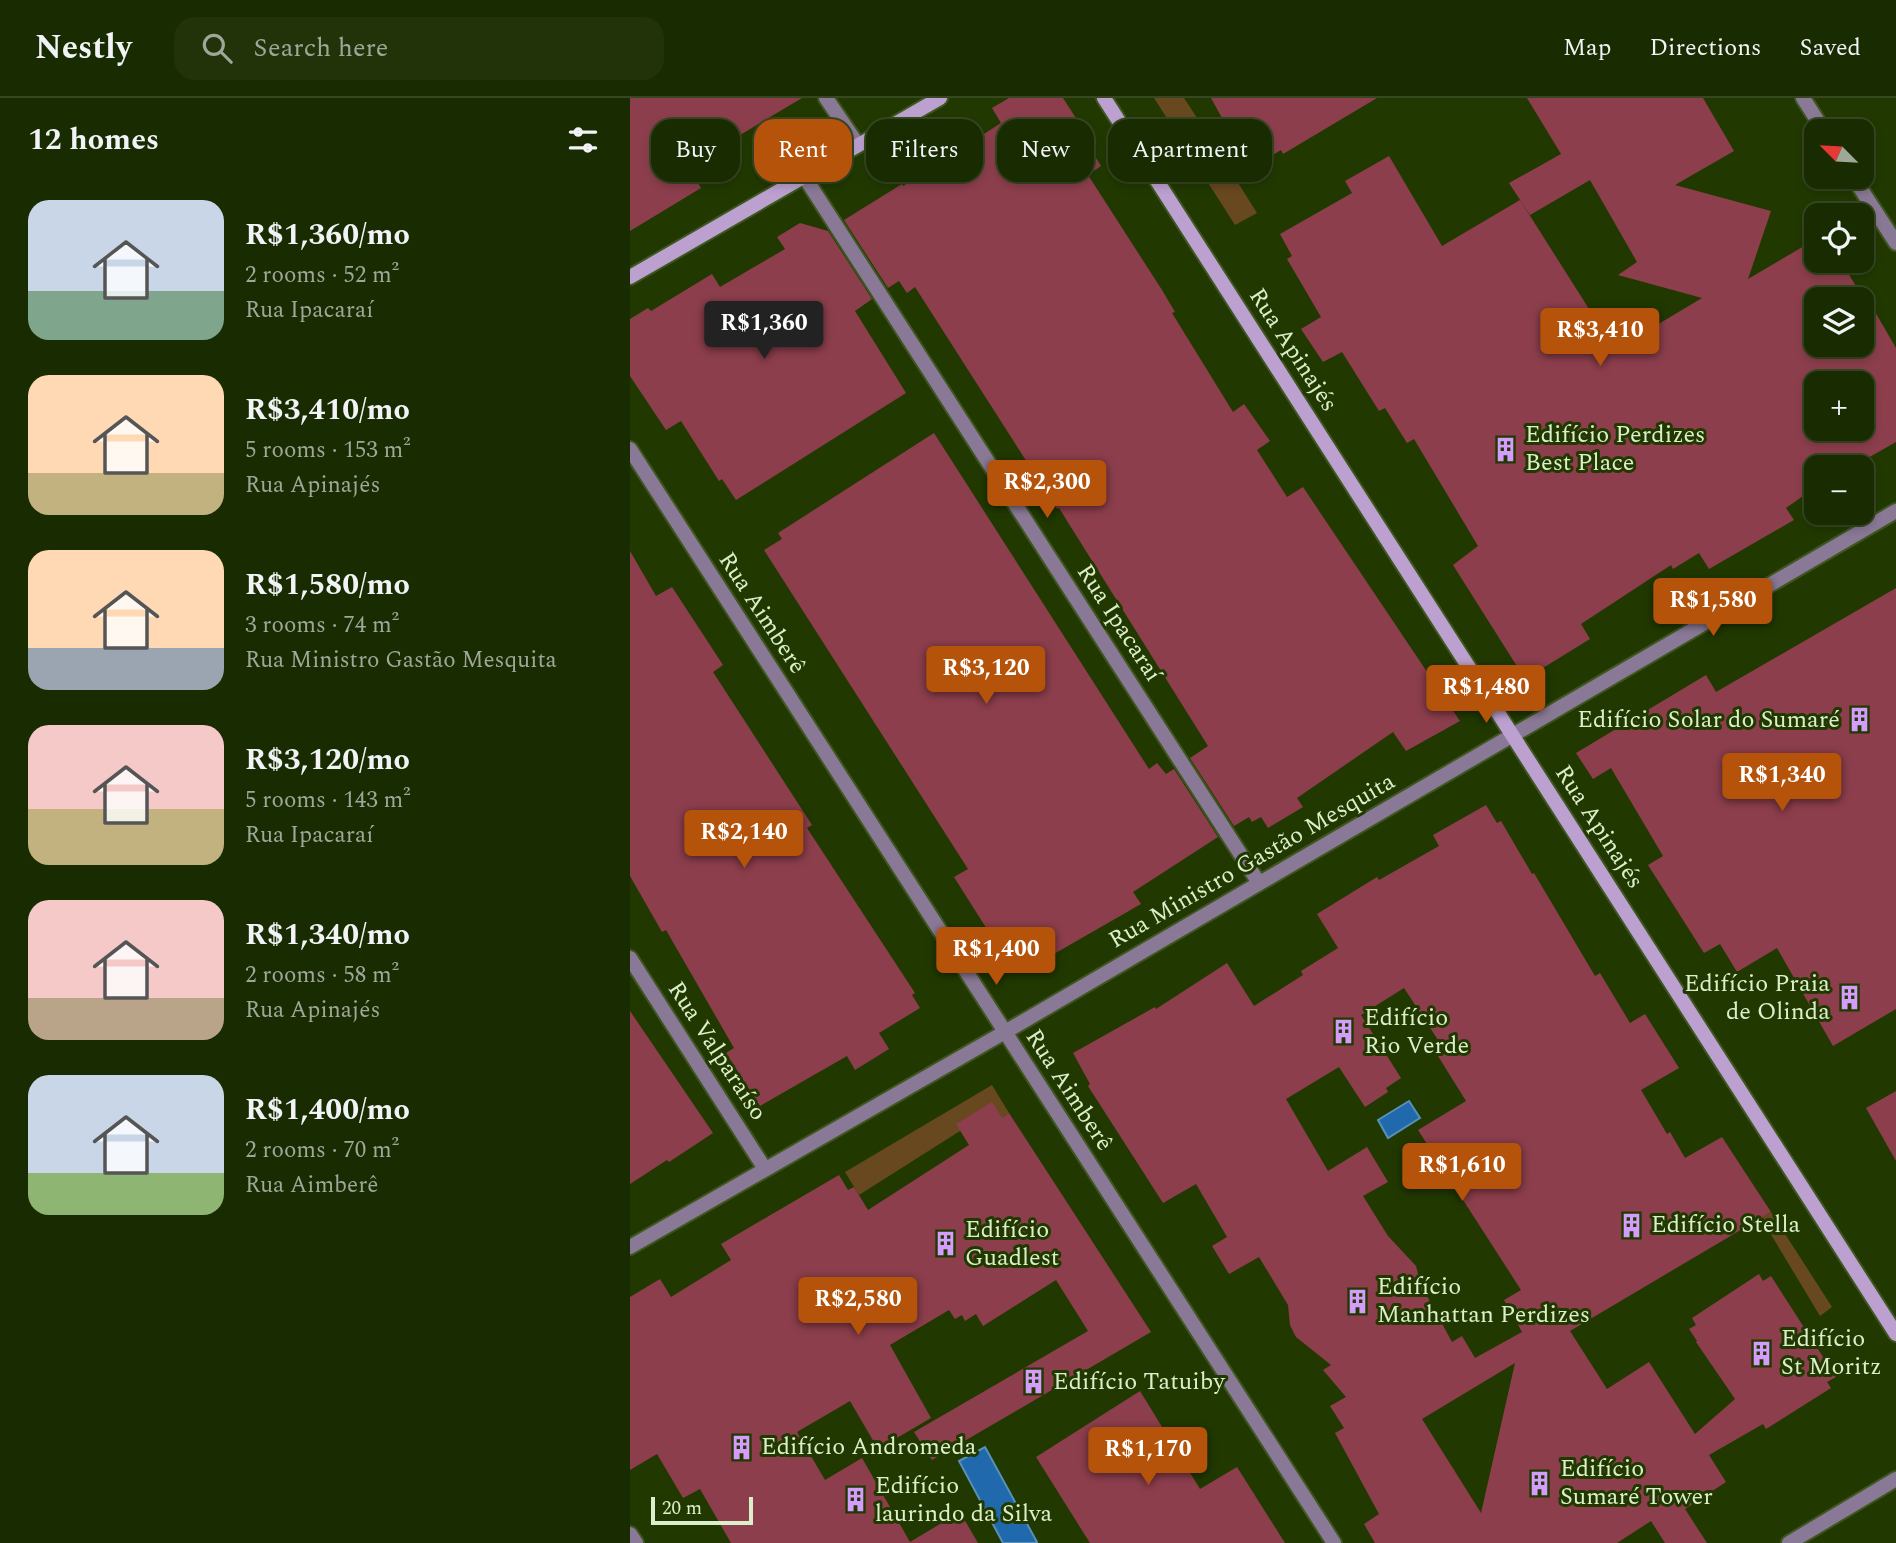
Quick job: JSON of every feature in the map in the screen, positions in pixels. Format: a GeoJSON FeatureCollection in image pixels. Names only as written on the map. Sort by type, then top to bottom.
{"type":"FeatureCollection","features":[{"type":"Feature","properties":{"kind":"street"},"geometry":{"type":"LineString","coordinates":[[826,98],[858,145]]}},
{"type":"Feature","properties":{"kind":"street"},"geometry":{"type":"LineString","coordinates":[[852,148],[940,98]]}},
{"type":"Feature","properties":{"kind":"street","name":"Rua Apinajés"},"geometry":{"type":"LineString","coordinates":[[1104,98],[1896,1334]]}},
{"type":"Feature","properties":{"kind":"street"},"geometry":{"type":"LineString","coordinates":[[1803,98],[1817,119]]}},
{"type":"Feature","properties":{"kind":"street"},"geometry":{"type":"LineString","coordinates":[[630,276],[794,182]]}},
{"type":"Feature","properties":{"kind":"street","name":"Rua Ipacaraí"},"geometry":{"type":"LineString","coordinates":[[808,182],[1259,883]]}},
{"type":"Feature","properties":{"kind":"street"},"geometry":{"type":"LineString","coordinates":[[1861,189],[1896,243]]}},
{"type":"Feature","properties":{"kind":"street","name":"Rua Aimberê"},"geometry":{"type":"LineString","coordinates":[[630,449],[1334,1543]]}},
{"type":"Feature","properties":{"kind":"street","name":"Rua Ministro Gastão Mesquita"},"geometry":{"type":"LineString","coordinates":[[630,1247],[1005,1032],[1896,511]]}},
{"type":"Feature","properties":{"kind":"street","name":"Rua Valparaíso"},"geometry":{"type":"LineString","coordinates":[[630,958],[765,1168]]}},
{"type":"Feature","properties":{"kind":"street"},"geometry":{"type":"LineString","coordinates":[[1788,1543],[1896,1479]]}},
{"type":"Feature","properties":{"kind":"street"},"geometry":{"type":"LineString","coordinates":[[630,1534],[636,1543]]}},
{"type":"Feature","properties":{"kind":"shaded area"},"geometry":{"type":"Polygon","coordinates":[[[1154,98],[1184,98],[1198,119],[1167,119],[1154,98]]]}},
{"type":"Feature","properties":{"kind":"shaded area"},"geometry":{"type":"Polygon","coordinates":[[[1208,182],[1238,182],[1257,213],[1235,225],[1208,182]]]}},
{"type":"Feature","properties":{"kind":"shaded area"},"geometry":{"type":"Polygon","coordinates":[[[992,1085],[1009,1113],[1002,1118],[960,1131],[859,1195],[845,1172],[992,1085]]]}},
{"type":"Feature","properties":{"kind":"shaded area"},"geometry":{"type":"Polygon","coordinates":[[[1771,1212],[1832,1307],[1820,1316],[1761,1218],[1771,1212]]]}},
{"type":"Feature","properties":{"kind":"water"},"geometry":{"type":"Polygon","coordinates":[[[1409,1101],[1420,1118],[1388,1138],[1378,1120],[1409,1101]]]}},
{"type":"Feature","properties":{"kind":"water"},"geometry":{"type":"Polygon","coordinates":[[[985,1447],[1037,1542],[1003,1543],[959,1461],[985,1447]]]}},
{"type":"Feature","properties":{"kind":"building"},"geometry":{"type":"Polygon","coordinates":[[[630,98],[802,98],[767,119],[754,119],[754,127],[740,135],[740,119],[651,119],[651,182],[697,182],[701,188],[630,231],[630,98]]]}},
{"type":"Feature","properties":{"kind":"building"},"geometry":{"type":"Polygon","coordinates":[[[1009,98],[1063,98],[1076,119],[999,119],[992,108],[1009,98]]]}},
{"type":"Feature","properties":{"kind":"building"},"geometry":{"type":"Polygon","coordinates":[[[1211,98],[1377,98],[1283,154],[1281,150],[1272,155],[1272,119],[1223,119],[1211,98]]]}},
{"type":"Feature","properties":{"kind":"building"},"geometry":{"type":"Polygon","coordinates":[[[1527,98],[1703,98],[1734,151],[1675,185],[1771,211],[1748,279],[1804,246],[1804,273],[1848,273],[1856,287],[1804,287],[1804,357],[1874,357],[1874,310],[1896,348],[1896,442],[1873,455],[1804,455],[1804,495],[1786,508],[1794,520],[1709,569],[1699,553],[1673,569],[1671,565],[1581,624],[1590,639],[1525,679],[1453,565],[1478,546],[1414,439],[1407,443],[1385,408],[1379,411],[1342,352],[1323,362],[1301,329],[1321,317],[1287,259],[1292,256],[1280,234],[1352,193],[1345,181],[1389,156],[1442,246],[1520,200],[1615,350],[1702,298],[1618,275],[1637,262],[1590,180],[1530,215],[1509,183],[1561,154],[1527,98]]]}},
{"type":"Feature","properties":{"kind":"building"},"geometry":{"type":"Polygon","coordinates":[[[997,126],[997,182],[1093,182],[1162,290],[1175,312],[1172,313],[1233,412],[1244,404],[1270,441],[1257,450],[1287,497],[1303,487],[1460,721],[1406,751],[1393,732],[1297,798],[1303,807],[1268,828],[1261,817],[1252,822],[1249,817],[1234,826],[1190,758],[1208,746],[1059,508],[1057,509],[915,287],[907,293],[899,281],[888,288],[844,220],[909,182],[983,182],[983,135],[997,126]]]}},
{"type":"Feature","properties":{"kind":"building"},"geometry":{"type":"Polygon","coordinates":[[[1094,155],[1101,166],[1094,171],[1094,155]]]}},
{"type":"Feature","properties":{"kind":"building"},"geometry":{"type":"Polygon","coordinates":[[[800,223],[828,231],[872,299],[855,311],[906,393],[736,500],[722,479],[719,481],[681,421],[666,430],[630,376],[630,319],[648,308],[651,311],[712,274],[720,287],[785,249],[777,237],[800,223]]]}},
{"type":"Feature","properties":{"kind":"building"},"geometry":{"type":"Polygon","coordinates":[[[934,433],[1149,769],[1157,763],[1166,774],[1174,769],[1218,837],[1133,892],[1141,904],[1026,970],[1009,965],[954,877],[968,869],[764,550],[782,539],[778,533],[934,433]]]}},
{"type":"Feature","properties":{"kind":"building"},"geometry":{"type":"Polygon","coordinates":[[[630,551],[656,596],[672,587],[723,665],[713,672],[812,825],[807,828],[915,993],[912,995],[920,1008],[879,1033],[889,1049],[855,1070],[847,1056],[760,1106],[726,1053],[734,1048],[666,930],[662,932],[630,876],[630,551]]]}},
{"type":"Feature","properties":{"kind":"building"},"geometry":{"type":"Polygon","coordinates":[[[1896,588],[1896,1009],[1833,1046],[1777,948],[1737,972],[1720,944],[1704,953],[1648,865],[1663,856],[1611,768],[1593,779],[1576,753],[1706,675],[1716,692],[1896,588]]]}},
{"type":"Feature","properties":{"kind":"building"},"geometry":{"type":"Polygon","coordinates":[[[1486,805],[1497,823],[1501,821],[1595,976],[1600,973],[1630,1023],[1645,1014],[1679,1068],[1641,1090],[1667,1134],[1670,1132],[1685,1158],[1722,1137],[1771,1212],[1570,1331],[1607,1389],[1649,1362],[1695,1434],[1735,1399],[1689,1329],[1696,1325],[1692,1318],[1759,1274],[1763,1281],[1771,1276],[1836,1377],[1827,1382],[1831,1388],[1766,1429],[1763,1424],[1709,1455],[1726,1482],[1685,1509],[1707,1543],[1665,1543],[1651,1521],[1617,1543],[1375,1543],[1364,1524],[1379,1514],[1335,1433],[1344,1428],[1330,1406],[1346,1397],[1323,1370],[1331,1365],[1296,1337],[1290,1325],[1288,1305],[1259,1257],[1229,1274],[1212,1246],[1227,1237],[1196,1184],[1163,1203],[1088,1086],[1090,1084],[1073,1053],[1155,1007],[1156,1009],[1227,963],[1254,1006],[1303,975],[1301,971],[1338,948],[1317,914],[1377,877],[1379,880],[1439,846],[1433,835],[1486,805]],[[1404,988],[1361,1015],[1401,1078],[1386,1088],[1388,1092],[1365,1107],[1339,1067],[1286,1099],[1328,1171],[1367,1147],[1388,1182],[1363,1196],[1388,1236],[1416,1266],[1421,1285],[1452,1342],[1462,1336],[1475,1358],[1522,1332],[1504,1300],[1521,1290],[1418,1130],[1466,1101],[1433,1048],[1440,1043],[1404,988]],[[1515,1363],[1422,1419],[1481,1513],[1515,1363]]]}},
{"type":"Feature","properties":{"kind":"building"},"geometry":{"type":"Polygon","coordinates":[[[630,1011],[713,1133],[630,1184],[630,1011]]]}},
{"type":"Feature","properties":{"kind":"building"},"geometry":{"type":"Polygon","coordinates":[[[1896,1091],[1896,1161],[1866,1108],[1896,1091]]]}},
{"type":"Feature","properties":{"kind":"building"},"geometry":{"type":"Polygon","coordinates":[[[992,1102],[1002,1118],[1009,1113],[1151,1332],[932,1460],[914,1432],[1088,1331],[1056,1280],[983,1326],[976,1314],[965,1321],[962,1315],[955,1319],[949,1310],[890,1345],[931,1418],[878,1449],[850,1401],[797,1432],[825,1480],[862,1458],[910,1542],[960,1512],[978,1543],[731,1543],[700,1489],[683,1498],[657,1454],[630,1470],[630,1297],[660,1279],[671,1297],[731,1260],[721,1244],[839,1175],[848,1190],[854,1187],[868,1210],[969,1145],[956,1124],[992,1102]]]}},
{"type":"Feature","properties":{"kind":"building"},"geometry":{"type":"Polygon","coordinates":[[[1140,1391],[1200,1489],[1237,1467],[1285,1543],[1090,1543],[1036,1457],[1140,1391]]]}},
{"type":"Feature","properties":{"kind":"place","name":"Edifício Perdizes Best Place"},"geometry":{"type":"Point","coordinates":[1505,449]}},
{"type":"Feature","properties":{"kind":"place","name":"Edifício Solar do Sumaré"},"geometry":{"type":"Point","coordinates":[1860,720]}},
{"type":"Feature","properties":{"kind":"place","name":"Edifício Praia de Olinda"},"geometry":{"type":"Point","coordinates":[1850,998]}},
{"type":"Feature","properties":{"kind":"place","name":"Edifício Rio Verde"},"geometry":{"type":"Point","coordinates":[1344,1032]}},
{"type":"Feature","properties":{"kind":"place","name":"Edifício Stella"},"geometry":{"type":"Point","coordinates":[1631,1225]}},
{"type":"Feature","properties":{"kind":"place","name":"Edifício Guadlest"},"geometry":{"type":"Point","coordinates":[945,1244]}},
{"type":"Feature","properties":{"kind":"place","name":"Edifício Manhattan Perdizes"},"geometry":{"type":"Point","coordinates":[1357,1301]}},
{"type":"Feature","properties":{"kind":"place","name":"Edifício St Moritz"},"geometry":{"type":"Point","coordinates":[1761,1353]}},
{"type":"Feature","properties":{"kind":"place","name":"Edifício Tatuiby"},"geometry":{"type":"Point","coordinates":[1033,1382]}},
{"type":"Feature","properties":{"kind":"place","name":"Edifício Andromeda"},"geometry":{"type":"Point","coordinates":[741,1447]}},
{"type":"Feature","properties":{"kind":"place","name":"Edifício Sumaré Tower"},"geometry":{"type":"Point","coordinates":[1540,1483]}},
{"type":"Feature","properties":{"kind":"place","name":"Edifício laurindo da Silva"},"geometry":{"type":"Point","coordinates":[855,1500]}}]}
